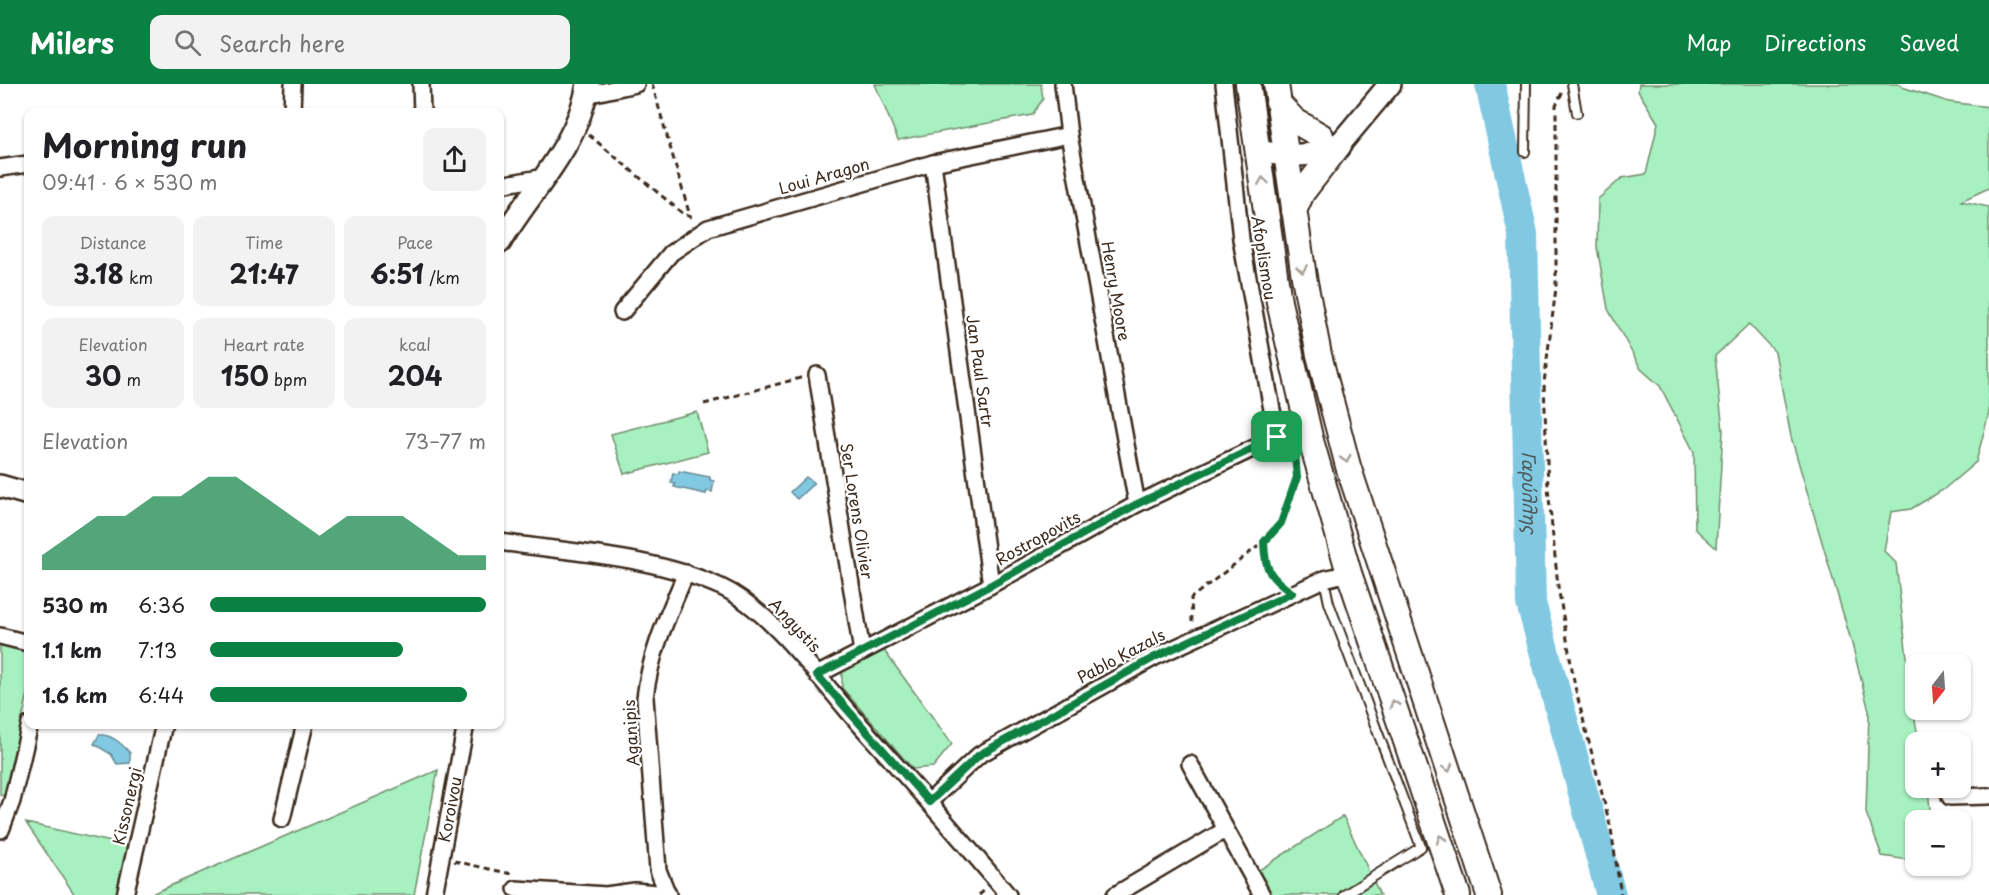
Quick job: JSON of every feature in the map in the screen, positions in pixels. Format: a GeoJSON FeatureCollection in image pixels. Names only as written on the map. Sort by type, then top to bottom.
{"type":"FeatureCollection","features":[{"type":"Feature","properties":{"kind":"main road"},"geometry":{"type":"LineString","coordinates":[[1248,84],[1279,302],[1292,363],[1349,573],[1458,895]]}},
{"type":"Feature","properties":{"kind":"main road"},"geometry":{"type":"LineString","coordinates":[[1277,93],[1294,121],[1337,137],[1293,211]]}},
{"type":"Feature","properties":{"kind":"main road"},"geometry":{"type":"LineString","coordinates":[[1277,93],[1293,211],[1319,356],[1348,466],[1489,895]]}},
{"type":"Feature","properties":{"kind":"street"},"geometry":{"type":"LineString","coordinates":[[292,108],[293,84]]}},
{"type":"Feature","properties":{"kind":"street"},"geometry":{"type":"LineString","coordinates":[[421,84],[422,108]]}},
{"type":"Feature","properties":{"kind":"street"},"geometry":{"type":"LineString","coordinates":[[504,236],[545,177],[573,130],[587,90],[636,84]]}},
{"type":"Feature","properties":{"kind":"street","name":"Henry Moore"},"geometry":{"type":"LineString","coordinates":[[1063,84],[1069,135],[1137,504]]}},
{"type":"Feature","properties":{"kind":"street","name":"Afoplismou"},"geometry":{"type":"LineString","coordinates":[[1224,84],[1241,239],[1277,437]]}},
{"type":"Feature","properties":{"kind":"street"},"geometry":{"type":"LineString","coordinates":[[1259,152],[1337,137],[1390,84]]}},
{"type":"Feature","properties":{"kind":"street","name":"Loui Aragon"},"geometry":{"type":"LineString","coordinates":[[622,312],[671,253],[708,228],[933,163],[1069,135]]}},
{"type":"Feature","properties":{"kind":"street","name":"Jan Paul Sartr"},"geometry":{"type":"LineString","coordinates":[[933,163],[991,585]]}},
{"type":"Feature","properties":{"kind":"street"},"geometry":{"type":"LineString","coordinates":[[0,168],[24,165]]}},
{"type":"Feature","properties":{"kind":"street"},"geometry":{"type":"LineString","coordinates":[[504,184],[545,177]]}},
{"type":"Feature","properties":{"kind":"street","name":"Ser Lorens Olivier"},"geometry":{"type":"LineString","coordinates":[[817,375],[862,652]]}},
{"type":"Feature","properties":{"kind":"street","name":"Rostropovits"},"geometry":{"type":"LineString","coordinates":[[817,675],[991,585],[1137,504],[1277,437]]}},
{"type":"Feature","properties":{"kind":"street"},"geometry":{"type":"LineString","coordinates":[[0,486],[24,493]]}},
{"type":"Feature","properties":{"kind":"street","name":"Angystis"},"geometry":{"type":"LineString","coordinates":[[504,543],[642,562],[686,573],[723,588],[754,607],[817,675],[1008,895]]}},
{"type":"Feature","properties":{"kind":"street","name":"Aganipis"},"geometry":{"type":"LineString","coordinates":[[668,895],[657,870],[645,698],[648,672],[657,639],[686,573]]}},
{"type":"Feature","properties":{"kind":"street","name":"Pablo Kazals"},"geometry":{"type":"LineString","coordinates":[[929,802],[979,755],[1155,657],[1324,579],[1349,573]]}},
{"type":"Feature","properties":{"kind":"street"},"geometry":{"type":"LineString","coordinates":[[0,636],[24,642]]}},
{"type":"Feature","properties":{"kind":"street"},"geometry":{"type":"LineString","coordinates":[[1,830],[12,801],[29,729]]}},
{"type":"Feature","properties":{"kind":"street","name":"Kissonergi"},"geometry":{"type":"LineString","coordinates":[[125,895],[163,729]]}},
{"type":"Feature","properties":{"kind":"street"},"geometry":{"type":"LineString","coordinates":[[282,819],[304,729]]}},
{"type":"Feature","properties":{"kind":"street","name":"Koroivou"},"geometry":{"type":"LineString","coordinates":[[434,895],[465,729]]}},
{"type":"Feature","properties":{"kind":"street"},"geometry":{"type":"LineString","coordinates":[[1190,764],[1262,895]]}},
{"type":"Feature","properties":{"kind":"street"},"geometry":{"type":"LineString","coordinates":[[1971,797],[1989,796]]}},
{"type":"Feature","properties":{"kind":"street"},"geometry":{"type":"LineString","coordinates":[[1115,895],[1225,830]]}},
{"type":"Feature","properties":{"kind":"street"},"geometry":{"type":"LineString","coordinates":[[516,889],[606,895],[635,891],[668,895]]}},
{"type":"Feature","properties":{"kind":"lane"},"geometry":{"type":"LineString","coordinates":[[1525,152],[1526,84]]}},
{"type":"Feature","properties":{"kind":"lane"},"geometry":{"type":"LineString","coordinates":[[1572,84],[1577,113]]}},
{"type":"Feature","properties":{"kind":"lane"},"geometry":{"type":"LineString","coordinates":[[1324,579],[1329,603],[1422,847],[1344,895]]}},
{"type":"Feature","properties":{"kind":"path"},"geometry":{"type":"LineString","coordinates":[[652,84],[691,218]]}},
{"type":"Feature","properties":{"kind":"path"},"geometry":{"type":"LineString","coordinates":[[1566,84],[1556,105],[1556,288],[1544,383],[1548,488],[1558,586],[1575,687],[1611,829],[1621,895]]}},
{"type":"Feature","properties":{"kind":"path"},"geometry":{"type":"LineString","coordinates":[[573,130],[591,135],[691,218],[708,228]]}},
{"type":"Feature","properties":{"kind":"path"},"geometry":{"type":"LineString","coordinates":[[704,405],[817,375]]}},
{"type":"Feature","properties":{"kind":"path"},"geometry":{"type":"LineString","coordinates":[[1193,639],[1191,598],[1264,542],[1281,523],[1297,477],[1294,445],[1277,437]]}},
{"type":"Feature","properties":{"kind":"path"},"geometry":{"type":"LineString","coordinates":[[1264,542],[1265,564],[1274,581],[1292,593]]}},
{"type":"Feature","properties":{"kind":"path"},"geometry":{"type":"LineString","coordinates":[[441,857],[520,876],[516,889]]}},
{"type":"Feature","properties":{"kind":"green space"},"geometry":{"type":"Polygon","coordinates":[[[875,84],[1041,84],[1043,99],[1032,115],[898,140],[875,84]]]}},
{"type":"Feature","properties":{"kind":"green space"},"geometry":{"type":"Polygon","coordinates":[[[1639,84],[1900,84],[1902,87],[1949,102],[1989,107],[1989,188],[1961,201],[1989,207],[1989,413],[1976,462],[1943,490],[1911,509],[1891,512],[1884,551],[1896,563],[1907,654],[1905,720],[1915,720],[1917,732],[1905,732],[1905,798],[1929,798],[1930,810],[1905,810],[1905,859],[1882,856],[1866,813],[1869,711],[1852,644],[1791,437],[1775,352],[1749,324],[1715,356],[1723,431],[1716,548],[1695,529],[1694,452],[1660,386],[1641,369],[1608,309],[1597,247],[1598,199],[1622,178],[1646,174],[1658,123],[1638,91],[1639,84]]]}},
{"type":"Feature","properties":{"kind":"green space"},"geometry":{"type":"Polygon","coordinates":[[[697,412],[708,452],[624,474],[611,434],[697,412]]]}},
{"type":"Feature","properties":{"kind":"green space"},"geometry":{"type":"Polygon","coordinates":[[[0,644],[24,652],[24,711],[4,796],[0,795],[0,644]]]}},
{"type":"Feature","properties":{"kind":"green space"},"geometry":{"type":"Polygon","coordinates":[[[883,649],[952,744],[933,767],[913,769],[842,688],[842,668],[883,649]]]}},
{"type":"Feature","properties":{"kind":"green space"},"geometry":{"type":"Polygon","coordinates":[[[438,770],[414,895],[149,895],[438,770]]]}},
{"type":"Feature","properties":{"kind":"green space"},"geometry":{"type":"Polygon","coordinates":[[[1343,816],[1380,895],[1269,895],[1256,872],[1343,816]]]}},
{"type":"Feature","properties":{"kind":"green space"},"geometry":{"type":"Polygon","coordinates":[[[26,823],[134,847],[123,895],[75,895],[26,823]]]}},
{"type":"Feature","properties":{"kind":"water"},"geometry":{"type":"Polygon","coordinates":[[[679,471],[710,477],[710,480],[714,481],[712,492],[707,491],[706,494],[674,487],[675,484],[671,483],[673,473],[678,474],[679,471]]]}},
{"type":"Feature","properties":{"kind":"water"},"geometry":{"type":"Polygon","coordinates":[[[806,477],[814,483],[797,499],[790,492],[806,477]]]}},
{"type":"Feature","properties":{"kind":"water"},"geometry":{"type":"Polygon","coordinates":[[[99,735],[112,738],[124,746],[130,753],[130,763],[117,764],[111,754],[94,744],[99,735]]]}},
{"type":"Feature","properties":{"kind":"waterway","name":"Γαρύλλης"},"geometry":{"type":"LineString","coordinates":[[1490,84],[1523,234],[1531,603],[1611,895]]}},
{"type":"Feature","properties":{"kind":"route"},"geometry":{"type":"LineString","coordinates":[[1277,437],[1294,445],[1297,477],[1281,523],[1264,542],[1265,564],[1274,581],[1292,593],[1155,657],[979,755],[929,802],[817,675],[991,585],[1137,504],[1277,437]]}}]}
